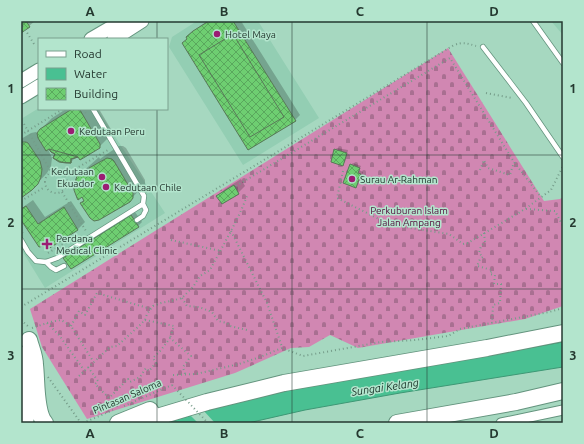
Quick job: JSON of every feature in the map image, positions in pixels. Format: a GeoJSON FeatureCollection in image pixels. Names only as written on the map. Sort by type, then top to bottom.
{"type":"FeatureCollection","features":[{"type":"Feature","properties":{"kind":"highway"},"geometry":{"type":"LineString","coordinates":[[31,333],[35,362],[37,402],[45,423]]}},
{"type":"Feature","properties":{"kind":"highway"},"geometry":{"type":"LineString","coordinates":[[141,423],[207,402],[284,383],[487,348],[563,333]]}},
{"type":"Feature","properties":{"kind":"highway"},"geometry":{"type":"LineString","coordinates":[[21,355],[26,375],[25,423]]}},
{"type":"Feature","properties":{"kind":"highway"},"geometry":{"type":"LineString","coordinates":[[397,423],[516,402],[563,391]]}},
{"type":"Feature","properties":{"kind":"highway"},"geometry":{"type":"LineString","coordinates":[[118,423],[159,407],[207,402]]}},
{"type":"Feature","properties":{"kind":"main road"},"geometry":{"type":"LineString","coordinates":[[93,38],[122,21]]}},
{"type":"Feature","properties":{"kind":"main road"},"geometry":{"type":"LineString","coordinates":[[116,38],[142,21]]}},
{"type":"Feature","properties":{"kind":"main road"},"geometry":{"type":"LineString","coordinates":[[21,81],[38,71]]}},
{"type":"Feature","properties":{"kind":"main road"},"geometry":{"type":"LineString","coordinates":[[21,97],[38,87]]}},
{"type":"Feature","properties":{"kind":"street"},"geometry":{"type":"LineString","coordinates":[[501,423],[517,421],[563,410]]}},
{"type":"Feature","properties":{"kind":"lane"},"geometry":{"type":"LineString","coordinates":[[533,21],[563,63]]}},
{"type":"Feature","properties":{"kind":"lane"},"geometry":{"type":"LineString","coordinates":[[483,47],[563,157]]}},
{"type":"Feature","properties":{"kind":"lane"},"geometry":{"type":"LineString","coordinates":[[93,110],[144,196],[143,204],[146,210],[143,216],[137,220]]}},
{"type":"Feature","properties":{"kind":"lane"},"geometry":{"type":"LineString","coordinates":[[21,240],[28,252],[36,261],[46,262],[57,258],[143,204]]}},
{"type":"Feature","properties":{"kind":"lane"},"geometry":{"type":"LineString","coordinates":[[46,262],[56,270],[64,266]]}},
{"type":"Feature","properties":{"kind":"path"},"geometry":{"type":"LineString","coordinates":[[23,26],[34,44]]}},
{"type":"Feature","properties":{"kind":"path"},"geometry":{"type":"LineString","coordinates":[[21,307],[454,46],[460,43],[466,43],[476,47],[483,47]]}},
{"type":"Feature","properties":{"kind":"path"},"geometry":{"type":"LineString","coordinates":[[236,186],[450,58],[514,162],[541,197]]}},
{"type":"Feature","properties":{"kind":"path"},"geometry":{"type":"LineString","coordinates":[[486,93],[523,100]]}},
{"type":"Feature","properties":{"kind":"path"},"geometry":{"type":"LineString","coordinates":[[21,135],[61,110]]}},
{"type":"Feature","properties":{"kind":"path"},"geometry":{"type":"LineString","coordinates":[[84,110],[88,116]]}},
{"type":"Feature","properties":{"kind":"path"},"geometry":{"type":"LineString","coordinates":[[24,124],[51,172]]}},
{"type":"Feature","properties":{"kind":"path"},"geometry":{"type":"LineString","coordinates":[[65,175],[108,150]]}},
{"type":"Feature","properties":{"kind":"path"},"geometry":{"type":"LineString","coordinates":[[480,170],[484,160],[488,168],[510,175],[514,162]]}},
{"type":"Feature","properties":{"kind":"path"},"geometry":{"type":"LineString","coordinates":[[343,171],[337,198],[391,225],[449,234],[463,244],[468,243],[551,190],[563,166]]}},
{"type":"Feature","properties":{"kind":"path"},"geometry":{"type":"LineString","coordinates":[[58,171],[65,175],[66,186],[62,192],[54,193],[47,190],[44,180],[48,174],[58,171]]}},
{"type":"Feature","properties":{"kind":"path"},"geometry":{"type":"LineString","coordinates":[[21,201],[45,187]]}},
{"type":"Feature","properties":{"kind":"path"},"geometry":{"type":"LineString","coordinates":[[62,192],[86,231]]}},
{"type":"Feature","properties":{"kind":"path"},"geometry":{"type":"LineString","coordinates":[[79,376],[110,347],[117,346],[139,326],[153,306],[161,302],[182,298],[193,287],[200,276],[210,270],[231,231],[248,194]]}},
{"type":"Feature","properties":{"kind":"path"},"geometry":{"type":"LineString","coordinates":[[525,208],[555,211],[562,221],[563,226]]}},
{"type":"Feature","properties":{"kind":"path"},"geometry":{"type":"LineString","coordinates":[[21,229],[24,235]]}},
{"type":"Feature","properties":{"kind":"path"},"geometry":{"type":"LineString","coordinates":[[231,231],[267,303],[282,348]]}},
{"type":"Feature","properties":{"kind":"path"},"geometry":{"type":"LineString","coordinates":[[484,233],[485,242],[481,246],[479,253],[483,257],[480,259],[477,266],[492,270],[490,274],[495,275],[494,284],[501,284],[500,303],[493,305],[492,322]]}},
{"type":"Feature","properties":{"kind":"path"},"geometry":{"type":"LineString","coordinates":[[44,256],[80,234]]}},
{"type":"Feature","properties":{"kind":"path"},"geometry":{"type":"LineString","coordinates":[[170,240],[221,251]]}},
{"type":"Feature","properties":{"kind":"path"},"geometry":{"type":"LineString","coordinates":[[71,326],[79,311],[85,316],[97,293],[151,309]]}},
{"type":"Feature","properties":{"kind":"path"},"geometry":{"type":"LineString","coordinates":[[182,298],[187,306],[199,307],[212,312],[218,321],[246,330]]}},
{"type":"Feature","properties":{"kind":"path"},"geometry":{"type":"LineString","coordinates":[[173,375],[196,374],[239,364],[282,348],[303,356],[381,342],[448,336],[460,329],[563,308]]}},
{"type":"Feature","properties":{"kind":"path"},"geometry":{"type":"LineString","coordinates":[[21,320],[31,333],[46,323],[61,320],[71,326],[93,362]]}},
{"type":"Feature","properties":{"kind":"path"},"geometry":{"type":"LineString","coordinates":[[88,367],[98,381],[95,384],[109,398],[128,379],[130,382],[140,377],[146,368],[149,371],[156,363],[153,358],[170,338],[174,326],[144,320]]}},
{"type":"Feature","properties":{"kind":"path"},"geometry":{"type":"LineString","coordinates":[[46,323],[59,335],[84,370]]}},
{"type":"Feature","properties":{"kind":"path"},"geometry":{"type":"LineString","coordinates":[[170,338],[191,356],[183,367],[185,374]]}},
{"type":"Feature","properties":{"kind":"path","name":"Pintasan Saloma"},"geometry":{"type":"LineString","coordinates":[[47,375],[82,423],[172,385],[208,423]]}},
{"type":"Feature","properties":{"kind":"shaded area"},"geometry":{"type":"Polygon","coordinates":[[[197,21],[258,21],[319,118],[243,165],[169,47],[172,37],[197,21]]]}},
{"type":"Feature","properties":{"kind":"shaded area"},"geometry":{"type":"Polygon","coordinates":[[[551,21],[563,21],[563,35],[551,21]]]}},
{"type":"Feature","properties":{"kind":"shaded area"},"geometry":{"type":"Polygon","coordinates":[[[38,109],[38,110],[98,110],[165,213],[45,288],[21,249],[21,119],[38,109]]]}},
{"type":"Feature","properties":{"kind":"green space","name":"Perkuburan Islam Jalan Ampang"},"geometry":{"type":"Polygon","coordinates":[[[448,48],[544,201],[560,199],[563,197],[563,306],[525,319],[358,348],[330,335],[309,347],[291,348],[235,373],[87,419],[42,347],[30,309],[448,48]]]}},
{"type":"Feature","properties":{"kind":"water","name":"Sungai Kelang"},"geometry":{"type":"Polygon","coordinates":[[[563,342],[563,367],[400,393],[305,410],[248,423],[165,423],[226,405],[294,389],[563,342]]]}},
{"type":"Feature","properties":{"kind":"pier"},"geometry":{"type":"Polygon","coordinates":[[[203,410],[215,423],[198,423],[189,414],[203,410]]]}},
{"type":"Feature","properties":{"kind":"building"},"geometry":{"type":"Polygon","coordinates":[[[21,21],[26,21],[30,27],[21,33],[21,21]]]}},
{"type":"Feature","properties":{"kind":"building"},"geometry":{"type":"Polygon","coordinates":[[[209,21],[233,21],[296,121],[248,150],[182,43],[193,31],[209,21]]]}},
{"type":"Feature","properties":{"kind":"building"},"geometry":{"type":"Polygon","coordinates":[[[233,34],[284,117],[250,137],[199,55],[233,34]]]}},
{"type":"Feature","properties":{"kind":"building"},"geometry":{"type":"Polygon","coordinates":[[[70,110],[80,110],[100,144],[100,148],[80,160],[78,157],[71,159],[71,163],[59,162],[53,158],[55,154],[49,149],[46,151],[38,138],[37,133],[40,129],[70,110]]]}},
{"type":"Feature","properties":{"kind":"building"},"geometry":{"type":"Polygon","coordinates":[[[21,142],[28,143],[40,161],[42,169],[38,184],[21,198],[21,142]]]}},
{"type":"Feature","properties":{"kind":"building"},"geometry":{"type":"Polygon","coordinates":[[[49,149],[78,157],[71,159],[71,163],[61,162],[53,158],[55,154],[49,149]]]}},
{"type":"Feature","properties":{"kind":"building"},"geometry":{"type":"Polygon","coordinates":[[[334,149],[347,153],[343,166],[331,162],[334,149]]]}},
{"type":"Feature","properties":{"kind":"building"},"geometry":{"type":"Polygon","coordinates":[[[107,158],[114,161],[133,193],[133,198],[130,202],[99,220],[94,221],[90,218],[80,203],[84,201],[82,197],[78,200],[74,190],[74,185],[77,176],[85,169],[88,173],[91,171],[89,168],[107,158]]]}},
{"type":"Feature","properties":{"kind":"building","name":"Surau Ar-Rahman"},"geometry":{"type":"Polygon","coordinates":[[[350,164],[360,168],[358,173],[361,174],[356,188],[343,183],[350,164]]]}},
{"type":"Feature","properties":{"kind":"building"},"geometry":{"type":"Polygon","coordinates":[[[234,185],[239,194],[222,204],[216,196],[234,185]]]}},
{"type":"Feature","properties":{"kind":"building"},"geometry":{"type":"Polygon","coordinates":[[[26,206],[38,224],[64,207],[78,230],[48,249],[44,246],[39,247],[21,220],[21,209],[26,206]]]}},
{"type":"Feature","properties":{"kind":"building"},"geometry":{"type":"Polygon","coordinates":[[[131,215],[139,227],[71,269],[63,258],[131,215]]]}},
{"type":"Feature","properties":{"kind":"place","name":"Hotel Maya"},"geometry":{"type":"Point","coordinates":[217,34]}},
{"type":"Feature","properties":{"kind":"place","name":"Kedutaan Peru"},"geometry":{"type":"Point","coordinates":[71,131]}},
{"type":"Feature","properties":{"kind":"place","name":"Kedutaan Ekuador"},"geometry":{"type":"Point","coordinates":[102,177]}},
{"type":"Feature","properties":{"kind":"place","name":"Surau Ar-Rahman"},"geometry":{"type":"Point","coordinates":[352,179]}},
{"type":"Feature","properties":{"kind":"place","name":"Kedutaan Chile"},"geometry":{"type":"Point","coordinates":[106,187]}},
{"type":"Feature","properties":{"kind":"place","name":"Perdana Medical Clinic"},"geometry":{"type":"Point","coordinates":[47,244]}}]}
